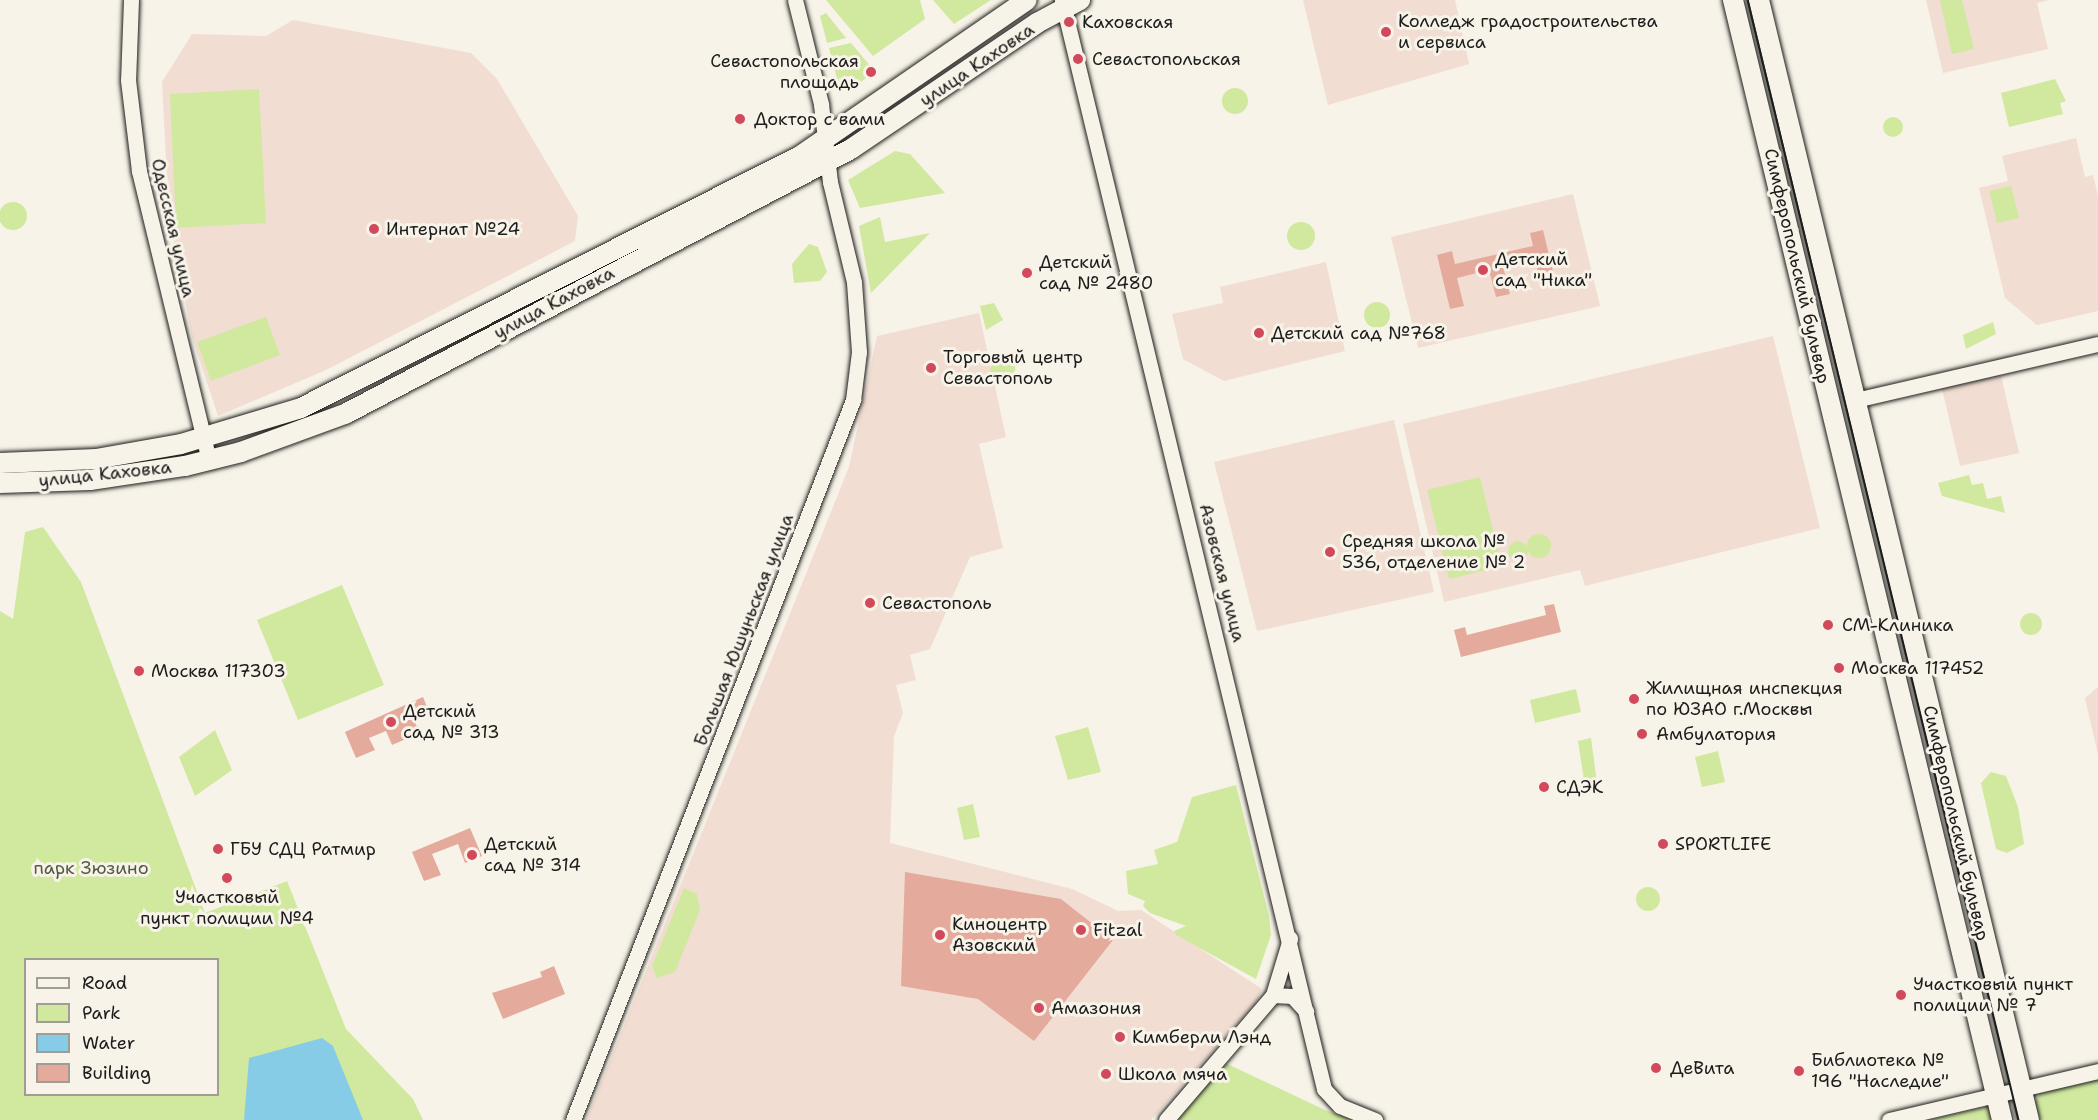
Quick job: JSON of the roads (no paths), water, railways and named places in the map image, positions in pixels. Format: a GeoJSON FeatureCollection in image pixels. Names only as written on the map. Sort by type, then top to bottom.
{"type":"FeatureCollection","features":[{"type":"Feature","properties":{"kind":"main road","name":"улица Каховка"},"geometry":{"type":"LineString","coordinates":[[0,463],[96,459],[203,440],[334,392],[826,139],[1027,0]]}},
{"type":"Feature","properties":{"kind":"main road","name":"Симферопольский бульвар"},"geometry":{"type":"LineString","coordinates":[[1733,0],[2002,1120]]}},
{"type":"Feature","properties":{"kind":"main road","name":"Симферопольский бульвар"},"geometry":{"type":"LineString","coordinates":[[1759,0],[2029,1120]]}},
{"type":"Feature","properties":{"kind":"main road","name":"улица Каховка"},"geometry":{"type":"LineString","coordinates":[[0,483],[90,480],[209,461],[345,414],[828,161],[1069,2]]}},
{"type":"Feature","properties":{"kind":"main road"},"geometry":{"type":"LineString","coordinates":[[1859,531],[1886,526]]}},
{"type":"Feature","properties":{"kind":"street","name":"Одесская улица"},"geometry":{"type":"LineString","coordinates":[[131,0],[128,80],[133,133],[209,461]]}},
{"type":"Feature","properties":{"kind":"street"},"geometry":{"type":"LineString","coordinates":[[795,0],[826,139]]}},
{"type":"Feature","properties":{"kind":"street","name":"Азовская улица"},"geometry":{"type":"LineString","coordinates":[[1069,2],[1291,934],[1324,1089],[1340,1106],[1375,1120]]}},
{"type":"Feature","properties":{"kind":"street","name":"Большая Юшуньская улица"},"geometry":{"type":"LineString","coordinates":[[573,1120],[847,422],[857,373],[858,311],[828,161],[826,139]]}},
{"type":"Feature","properties":{"kind":"street"},"geometry":{"type":"LineString","coordinates":[[1855,400],[2098,344]]}},
{"type":"Feature","properties":{"kind":"street"},"geometry":{"type":"LineString","coordinates":[[1166,1120],[1273,995],[1291,934]]}},
{"type":"Feature","properties":{"kind":"street"},"geometry":{"type":"LineString","coordinates":[[1273,995],[1292,996],[1306,1011]]}},
{"type":"Feature","properties":{"kind":"street"},"geometry":{"type":"LineString","coordinates":[[1889,1120],[2098,1071]]}},
{"type":"Feature","properties":{"kind":"water"},"geometry":{"type":"Polygon","coordinates":[[[322,1038],[333,1046],[363,1120],[244,1120],[249,1058],[322,1038]]]}},
{"type":"Feature","properties":{"kind":"tram line"},"geometry":{"type":"LineString","coordinates":[[1748,0],[2019,1120]]}},
{"type":"Feature","properties":{"kind":"place","name":"Каховская"},"geometry":{"type":"Point","coordinates":[1069,22]}},
{"type":"Feature","properties":{"kind":"place","name":"Колледж градостроительства и сервиса"},"geometry":{"type":"Point","coordinates":[1386,32]}},
{"type":"Feature","properties":{"kind":"place","name":"Севастопольская"},"geometry":{"type":"Point","coordinates":[1078,59]}},
{"type":"Feature","properties":{"kind":"place","name":"Севастопольская площадь"},"geometry":{"type":"Point","coordinates":[871,72]}},
{"type":"Feature","properties":{"kind":"place","name":"Доктор с вами"},"geometry":{"type":"Point","coordinates":[740,119]}},
{"type":"Feature","properties":{"kind":"place","name":"Интернат №24"},"geometry":{"type":"Point","coordinates":[374,229]}},
{"type":"Feature","properties":{"kind":"place","name":"Детский сад \"Ника\""},"geometry":{"type":"Point","coordinates":[1483,270]}},
{"type":"Feature","properties":{"kind":"place","name":"Детский сад № 2480"},"geometry":{"type":"Point","coordinates":[1027,273]}},
{"type":"Feature","properties":{"kind":"place","name":"Детский сад №768"},"geometry":{"type":"Point","coordinates":[1259,333]}},
{"type":"Feature","properties":{"kind":"place","name":"Торговый центр Севастополь"},"geometry":{"type":"Point","coordinates":[931,368]}},
{"type":"Feature","properties":{"kind":"place","name":"Средняя школа № 536, отделение № 2"},"geometry":{"type":"Point","coordinates":[1330,552]}},
{"type":"Feature","properties":{"kind":"place","name":"Севастополь"},"geometry":{"type":"Point","coordinates":[870,603]}},
{"type":"Feature","properties":{"kind":"place","name":"СМ-Клиника"},"geometry":{"type":"Point","coordinates":[1828,625]}},
{"type":"Feature","properties":{"kind":"place","name":"Москва 117452"},"geometry":{"type":"Point","coordinates":[1839,668]}},
{"type":"Feature","properties":{"kind":"place","name":"Москва 117303"},"geometry":{"type":"Point","coordinates":[139,671]}},
{"type":"Feature","properties":{"kind":"place","name":"Жилищная инспекция по ЮЗАО г.Москвы"},"geometry":{"type":"Point","coordinates":[1634,699]}},
{"type":"Feature","properties":{"kind":"place","name":"Детский сад № 313"},"geometry":{"type":"Point","coordinates":[391,722]}},
{"type":"Feature","properties":{"kind":"place","name":"Амбулатория"},"geometry":{"type":"Point","coordinates":[1642,734]}},
{"type":"Feature","properties":{"kind":"place","name":"СДЭК"},"geometry":{"type":"Point","coordinates":[1544,787]}},
{"type":"Feature","properties":{"kind":"place","name":"SPORTLIFE"},"geometry":{"type":"Point","coordinates":[1663,844]}},
{"type":"Feature","properties":{"kind":"place","name":"ГБУ СДЦ Ратмир"},"geometry":{"type":"Point","coordinates":[218,849]}},
{"type":"Feature","properties":{"kind":"place","name":"Детский сад № 314"},"geometry":{"type":"Point","coordinates":[472,855]}},
{"type":"Feature","properties":{"kind":"place","name":"Участковый пункт полиции №4"},"geometry":{"type":"Point","coordinates":[227,878]}},
{"type":"Feature","properties":{"kind":"place","name":"Fitzal"},"geometry":{"type":"Point","coordinates":[1081,930]}},
{"type":"Feature","properties":{"kind":"place","name":"Киноцентр Азовский"},"geometry":{"type":"Point","coordinates":[940,935]}},
{"type":"Feature","properties":{"kind":"place","name":"Участковый пункт полиции № 7"},"geometry":{"type":"Point","coordinates":[1901,995]}},
{"type":"Feature","properties":{"kind":"place","name":"Амазония"},"geometry":{"type":"Point","coordinates":[1039,1008]}},
{"type":"Feature","properties":{"kind":"place","name":"Кимберли Лэнд"},"geometry":{"type":"Point","coordinates":[1120,1037]}},
{"type":"Feature","properties":{"kind":"place","name":"ДеВита"},"geometry":{"type":"Point","coordinates":[1656,1068]}},
{"type":"Feature","properties":{"kind":"place","name":"Библиотека № 196 \"Наследие\""},"geometry":{"type":"Point","coordinates":[1799,1071]}},
{"type":"Feature","properties":{"kind":"place","name":"Школа мяча"},"geometry":{"type":"Point","coordinates":[1106,1074]}},
{"type":"Feature","properties":{"kind":"park label","name":"парк Зюзино"},"geometry":{"type":"Point","coordinates":[91,868]}}]}
